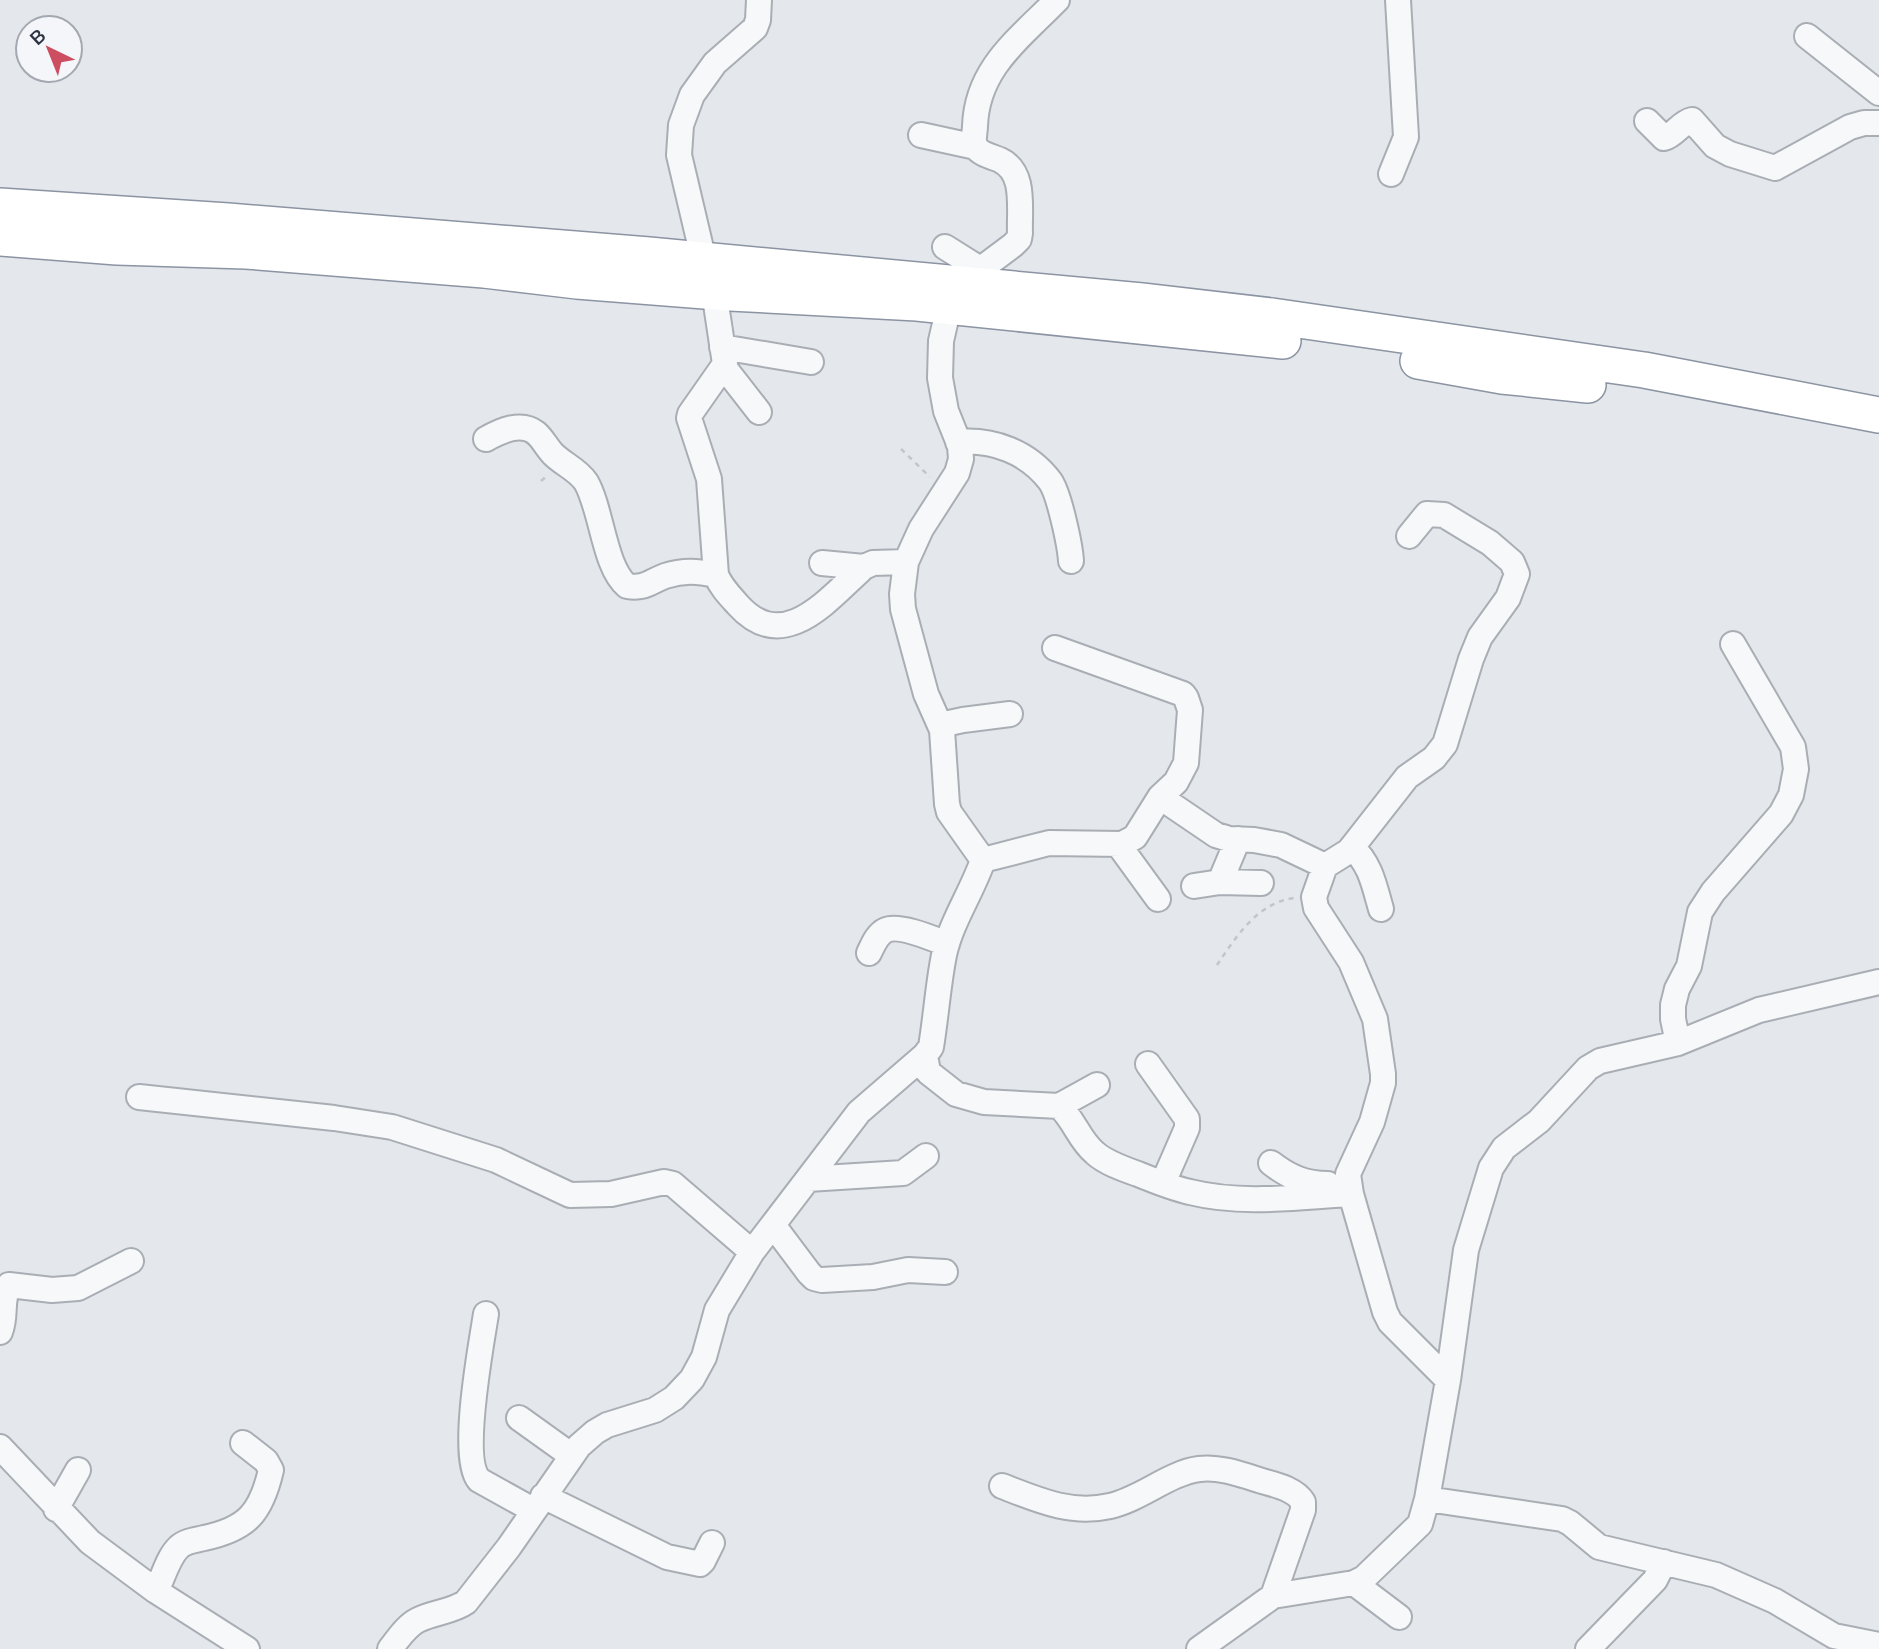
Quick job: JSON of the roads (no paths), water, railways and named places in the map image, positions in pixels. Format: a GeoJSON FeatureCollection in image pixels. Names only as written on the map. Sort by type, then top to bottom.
{"type":"FeatureCollection","features":[{"type":"Feature","properties":{"kind":"highway"},"geometry":{"type":"LineString","coordinates":[[0,206],[228,221],[709,276]]}},
{"type":"Feature","properties":{"kind":"highway"},"geometry":{"type":"LineString","coordinates":[[0,238],[117,247],[963,286],[1142,300],[1272,316],[1610,376],[1879,433]]}},
{"type":"Feature","properties":{"kind":"highway"},"geometry":{"type":"LineString","coordinates":[[1610,376],[1879,415]]}},
{"type":"Feature","properties":{"kind":"street"},"geometry":{"type":"LineString","coordinates":[[758,0],[758,24],[715,63],[692,95],[681,125],[679,155],[709,276],[723,357],[759,412]]}},
{"type":"Feature","properties":{"kind":"street"},"geometry":{"type":"LineString","coordinates":[[976,147],[976,108],[983,85],[996,62],[1057,0]]}},
{"type":"Feature","properties":{"kind":"street"},"geometry":{"type":"LineString","coordinates":[[1391,174],[1406,137],[1398,0]]}},
{"type":"Feature","properties":{"kind":"street"},"geometry":{"type":"LineString","coordinates":[[1807,36],[1879,93]]}},
{"type":"Feature","properties":{"kind":"street"},"geometry":{"type":"LineString","coordinates":[[1647,121],[1664,138],[1692,120],[1715,146],[1730,154],[1775,168],[1850,127],[1879,123]]}},
{"type":"Feature","properties":{"kind":"street"},"geometry":{"type":"LineString","coordinates":[[921,135],[976,147],[1004,162],[1018,179],[1019,239],[963,286],[941,341],[940,378],[946,411],[958,442],[961,459],[957,473],[921,529],[906,562],[903,609],[926,694],[944,740],[949,812],[983,860]]}},
{"type":"Feature","properties":{"kind":"street"},"geometry":{"type":"LineString","coordinates":[[945,247],[963,286]]}},
{"type":"Feature","properties":{"kind":"street"},"geometry":{"type":"LineString","coordinates":[[723,357],[811,362]]}},
{"type":"Feature","properties":{"kind":"street"},"geometry":{"type":"LineString","coordinates":[[723,357],[690,414],[709,479],[716,575],[721,586],[749,617],[768,625],[789,625],[810,615],[864,566]]}},
{"type":"Feature","properties":{"kind":"street"},"geometry":{"type":"LineString","coordinates":[[486,439],[502,429],[513,427],[534,432],[555,456],[573,467],[586,483],[612,560],[619,577],[628,586],[643,587],[668,575],[686,571],[716,575]]}},
{"type":"Feature","properties":{"kind":"street"},"geometry":{"type":"LineString","coordinates":[[958,442],[975,440],[993,443],[1013,451],[1026,458],[1051,483],[1070,545],[1071,561]]}},
{"type":"Feature","properties":{"kind":"street"},"geometry":{"type":"LineString","coordinates":[[1409,536],[1427,514],[1444,515],[1490,543],[1512,562],[1517,574],[1508,598],[1480,637],[1445,744],[1434,758],[1407,777],[1352,848],[1325,866],[1314,897],[1316,908],[1346,953],[1361,984],[1377,1028],[1382,1062],[1383,1083],[1372,1122],[1348,1174],[1350,1189],[1390,1322],[1448,1380]]}},
{"type":"Feature","properties":{"kind":"street"},"geometry":{"type":"LineString","coordinates":[[822,563],[864,566],[906,562]]}},
{"type":"Feature","properties":{"kind":"street"},"geometry":{"type":"LineString","coordinates":[[1678,1043],[1673,1005],[1677,989],[1689,966],[1700,912],[1713,892],[1782,814],[1791,795],[1796,769],[1793,747],[1733,644]]}},
{"type":"Feature","properties":{"kind":"street"},"geometry":{"type":"LineString","coordinates":[[983,860],[1049,843],[1130,842],[1160,797],[1176,782],[1186,763],[1190,710],[1183,694],[1055,649]]}},
{"type":"Feature","properties":{"kind":"street"},"geometry":{"type":"LineString","coordinates":[[940,725],[1010,714]]}},
{"type":"Feature","properties":{"kind":"street"},"geometry":{"type":"LineString","coordinates":[[1160,797],[1216,835],[1281,845],[1325,866]]}},
{"type":"Feature","properties":{"kind":"street"},"geometry":{"type":"LineString","coordinates":[[1220,883],[1238,839]]}},
{"type":"Feature","properties":{"kind":"street"},"geometry":{"type":"LineString","coordinates":[[1118,844],[1158,899]]}},
{"type":"Feature","properties":{"kind":"street"},"geometry":{"type":"LineString","coordinates":[[1352,848],[1368,867],[1381,909]]}},
{"type":"Feature","properties":{"kind":"street"},"geometry":{"type":"LineString","coordinates":[[390,1649],[409,1626],[418,1620],[459,1607],[466,1602],[509,1547],[579,1446],[607,1425],[655,1410],[674,1398],[692,1379],[704,1357],[717,1310],[752,1252],[867,1103],[931,1047],[947,944],[983,860]]}},
{"type":"Feature","properties":{"kind":"street"},"geometry":{"type":"LineString","coordinates":[[1194,886],[1261,883]]}},
{"type":"Feature","properties":{"kind":"street"},"geometry":{"type":"LineString","coordinates":[[869,953],[882,932],[895,928],[947,944]]}},
{"type":"Feature","properties":{"kind":"street"},"geometry":{"type":"LineString","coordinates":[[1199,1649],[1273,1596],[1354,1583],[1364,1578],[1420,1524],[1448,1380],[1466,1250],[1491,1168],[1504,1148],[1539,1121],[1588,1068],[1600,1061],[1678,1043],[1748,1013],[1879,982]]}},
{"type":"Feature","properties":{"kind":"street"},"geometry":{"type":"LineString","coordinates":[[925,1055],[928,1072],[956,1094],[984,1102],[1059,1106],[1097,1085]]}},
{"type":"Feature","properties":{"kind":"street"},"geometry":{"type":"LineString","coordinates":[[1148,1064],[1187,1119],[1187,1128],[1163,1183]]}},
{"type":"Feature","properties":{"kind":"street"},"geometry":{"type":"LineString","coordinates":[[139,1097],[334,1118],[392,1128],[496,1160],[569,1195],[611,1194],[664,1182],[673,1184],[752,1252]]}},
{"type":"Feature","properties":{"kind":"street"},"geometry":{"type":"LineString","coordinates":[[1059,1106],[1096,1154],[1120,1167],[1190,1192],[1259,1199],[1350,1189]]}},
{"type":"Feature","properties":{"kind":"street"},"geometry":{"type":"LineString","coordinates":[[808,1179],[903,1173],[926,1156]]}},
{"type":"Feature","properties":{"kind":"street"},"geometry":{"type":"LineString","coordinates":[[1271,1164],[1301,1181],[1350,1189]]}},
{"type":"Feature","properties":{"kind":"street"},"geometry":{"type":"LineString","coordinates":[[773,1225],[814,1278],[822,1280],[873,1277],[908,1269],[945,1272]]}},
{"type":"Feature","properties":{"kind":"street"},"geometry":{"type":"LineString","coordinates":[[0,1332],[3,1324],[1,1298],[9,1285],[52,1290],[78,1288],[131,1261]]}},
{"type":"Feature","properties":{"kind":"street"},"geometry":{"type":"LineString","coordinates":[[486,1314],[472,1426],[471,1451],[474,1474],[479,1480],[667,1557],[700,1564],[704,1562],[712,1543]]}},
{"type":"Feature","properties":{"kind":"street"},"geometry":{"type":"LineString","coordinates":[[519,1418],[572,1456]]}},
{"type":"Feature","properties":{"kind":"street"},"geometry":{"type":"LineString","coordinates":[[153,1588],[177,1548],[184,1543],[229,1533],[244,1525],[251,1515],[271,1470],[266,1461],[243,1444]]}},
{"type":"Feature","properties":{"kind":"street"},"geometry":{"type":"LineString","coordinates":[[0,1447],[90,1542],[153,1588],[247,1649]]}},
{"type":"Feature","properties":{"kind":"street"},"geometry":{"type":"LineString","coordinates":[[1002,1486],[1058,1507],[1110,1507],[1137,1498],[1187,1472],[1201,1468],[1241,1475],[1295,1493],[1303,1502],[1303,1510],[1273,1596]]}},
{"type":"Feature","properties":{"kind":"street"},"geometry":{"type":"LineString","coordinates":[[56,1509],[78,1470]]}},
{"type":"Feature","properties":{"kind":"street"},"geometry":{"type":"LineString","coordinates":[[1427,1499],[1562,1519],[1599,1547],[1716,1575],[1775,1601],[1842,1643],[1879,1645]]}},
{"type":"Feature","properties":{"kind":"street"},"geometry":{"type":"LineString","coordinates":[[153,1588],[174,1531]]}},
{"type":"Feature","properties":{"kind":"street"},"geometry":{"type":"LineString","coordinates":[[1588,1649],[1655,1580],[1664,1562]]}},
{"type":"Feature","properties":{"kind":"street"},"geometry":{"type":"LineString","coordinates":[[1354,1583],[1398,1617]]}}]}
